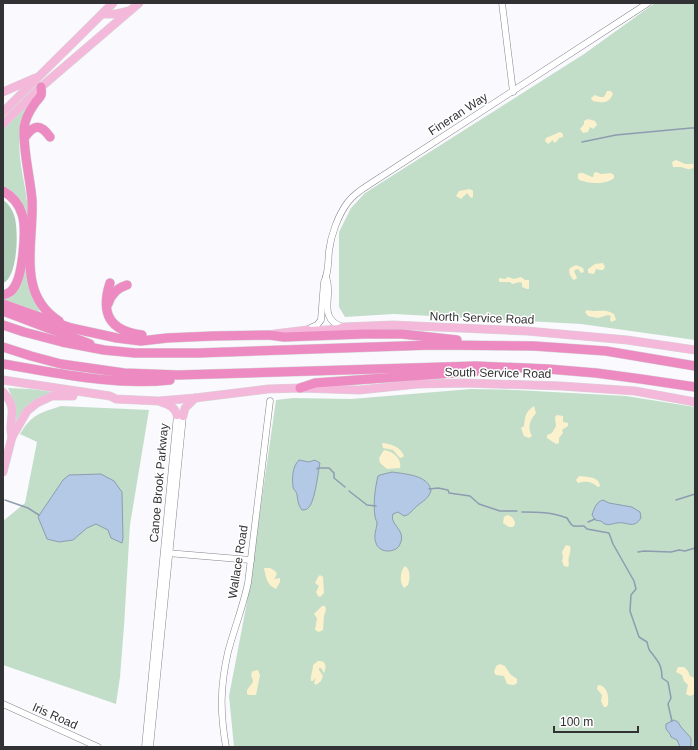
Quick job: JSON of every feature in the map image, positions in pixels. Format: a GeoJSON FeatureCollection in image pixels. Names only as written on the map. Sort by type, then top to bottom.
{"type":"FeatureCollection","features":[{"type":"Feature","properties":{"kind":"highway"},"geometry":{"type":"LineString","coordinates":[[41,87],[42,94],[32,107],[24,127],[25,150],[32,202],[29,260],[34,287],[43,308],[49,314],[71,328]]}},
{"type":"Feature","properties":{"kind":"highway"},"geometry":{"type":"LineString","coordinates":[[25,136],[32,129],[39,127],[50,137]]}},
{"type":"Feature","properties":{"kind":"highway"},"geometry":{"type":"LineString","coordinates":[[3,191],[13,198],[24,219],[22,262],[19,276],[14,288],[9,293],[3,295]]}},
{"type":"Feature","properties":{"kind":"highway"},"geometry":{"type":"LineString","coordinates":[[110,283],[105,303],[114,324],[125,332],[167,338]]}},
{"type":"Feature","properties":{"kind":"highway"},"geometry":{"type":"LineString","coordinates":[[108,313],[108,302],[111,295],[120,287],[127,285]]}},
{"type":"Feature","properties":{"kind":"highway"},"geometry":{"type":"LineString","coordinates":[[3,304],[71,328],[117,338],[141,341],[167,338],[268,335],[284,337],[402,334],[486,345]]}},
{"type":"Feature","properties":{"kind":"highway"},"geometry":{"type":"LineString","coordinates":[[3,311],[104,350]]}},
{"type":"Feature","properties":{"kind":"highway"},"geometry":{"type":"LineString","coordinates":[[3,325],[29,334],[104,350],[161,354],[406,345],[486,345],[534,346],[606,351],[692,365]]}},
{"type":"Feature","properties":{"kind":"highway"},"geometry":{"type":"LineString","coordinates":[[3,347],[61,364],[124,373],[178,375],[431,366],[500,367],[596,373],[695,387]]}},
{"type":"Feature","properties":{"kind":"highway"},"geometry":{"type":"LineString","coordinates":[[3,364],[83,377],[127,381],[158,381],[239,372]]}},
{"type":"Feature","properties":{"kind":"highway"},"geometry":{"type":"LineString","coordinates":[[300,388],[316,383],[476,372],[500,367]]}},
{"type":"Feature","properties":{"kind":"main road"},"geometry":{"type":"LineString","coordinates":[[3,112],[113,3]]}},
{"type":"Feature","properties":{"kind":"main road"},"geometry":{"type":"LineString","coordinates":[[3,124],[41,87],[139,3]]}},
{"type":"Feature","properties":{"kind":"main road"},"geometry":{"type":"LineString","coordinates":[[102,14],[116,14],[131,10]]}},
{"type":"Feature","properties":{"kind":"main road"},"geometry":{"type":"LineString","coordinates":[[90,26],[101,26],[109,29]]}},
{"type":"Feature","properties":{"kind":"main road"},"geometry":{"type":"LineString","coordinates":[[3,92],[41,75]]}},
{"type":"Feature","properties":{"kind":"main road","name":"North Service Road"},"geometry":{"type":"LineString","coordinates":[[268,335],[339,328],[343,326],[393,325],[527,331],[627,340],[695,350]]}},
{"type":"Feature","properties":{"kind":"main road"},"geometry":{"type":"LineString","coordinates":[[3,380],[110,396],[116,399]]}},
{"type":"Feature","properties":{"kind":"main road","name":"South Service Road"},"geometry":{"type":"LineString","coordinates":[[116,399],[159,401],[268,389],[300,388],[359,390],[418,384],[465,383],[561,386],[635,391],[695,402]]}},
{"type":"Feature","properties":{"kind":"main road"},"geometry":{"type":"LineString","coordinates":[[3,392],[12,407],[12,437]]}},
{"type":"Feature","properties":{"kind":"main road"},"geometry":{"type":"LineString","coordinates":[[3,472],[12,437],[27,411],[37,402],[47,398],[67,395],[109,400],[116,399]]}},
{"type":"Feature","properties":{"kind":"main road"},"geometry":{"type":"LineString","coordinates":[[159,401],[169,404],[180,416],[185,408],[195,398]]}},
{"type":"Feature","properties":{"kind":"street"},"geometry":{"type":"LineString","coordinates":[[502,3],[513,92]]}},
{"type":"Feature","properties":{"kind":"street","name":"Fineran Way"},"geometry":{"type":"LineString","coordinates":[[307,330],[317,325],[321,320],[324,282],[326,277],[329,249],[343,211],[353,196],[648,3]]}},
{"type":"Feature","properties":{"kind":"street","name":"Fineran Way"},"geometry":{"type":"LineString","coordinates":[[326,277],[329,282],[329,318],[336,324],[343,326]]}},
{"type":"Feature","properties":{"kind":"street","name":"Wallace Road"},"geometry":{"type":"LineString","coordinates":[[226,747],[221,706],[223,676],[228,651],[245,596],[251,560],[270,401]]}},
{"type":"Feature","properties":{"kind":"street","name":"Canoe Brook Parkway"},"geometry":{"type":"LineString","coordinates":[[150,747],[180,416]]}},
{"type":"Feature","properties":{"kind":"street"},"geometry":{"type":"LineString","coordinates":[[167,553],[251,560]]}},
{"type":"Feature","properties":{"kind":"street","name":"Canoe Brook Parkway"},"geometry":{"type":"LineString","coordinates":[[144,747],[167,553]]}},
{"type":"Feature","properties":{"kind":"street","name":"Iris Road"},"geometry":{"type":"LineString","coordinates":[[3,704],[98,747]]}},
{"type":"Feature","properties":{"kind":"green space"},"geometry":{"type":"Polygon","coordinates":[[[655,3],[695,3],[695,340],[581,324],[394,314],[345,317],[339,307],[339,232],[351,208],[365,193],[584,54],[655,3]]]}},
{"type":"Feature","properties":{"kind":"green space"},"geometry":{"type":"Polygon","coordinates":[[[33,100],[23,122],[20,140],[21,162],[28,215],[20,203],[3,187],[3,129],[33,100]]]}},
{"type":"Feature","properties":{"kind":"green space"},"geometry":{"type":"Polygon","coordinates":[[[3,200],[10,206],[14,215],[16,221],[17,241],[12,272],[8,279],[3,283],[3,200]]]}},
{"type":"Feature","properties":{"kind":"green space"},"geometry":{"type":"Polygon","coordinates":[[[26,259],[31,289],[40,312],[3,301],[26,259]]]}},
{"type":"Feature","properties":{"kind":"green space"},"geometry":{"type":"Polygon","coordinates":[[[8,388],[62,393],[47,395],[35,400],[25,408],[16,421],[15,404],[8,388]]]}},
{"type":"Feature","properties":{"kind":"green space"},"geometry":{"type":"Polygon","coordinates":[[[471,389],[626,396],[695,407],[695,747],[234,747],[229,696],[247,602],[276,400],[293,398],[351,399],[471,389]]]}},
{"type":"Feature","properties":{"kind":"green space"},"geometry":{"type":"Polygon","coordinates":[[[61,406],[149,410],[130,525],[124,626],[120,677],[116,704],[3,665],[3,521],[25,503],[37,442],[20,434],[24,427],[37,415],[61,406]]]}},
{"type":"Feature","properties":{"kind":"sand"},"geometry":{"type":"Polygon","coordinates":[[[607,91],[611,91],[613,94],[608,101],[594,102],[592,100],[591,98],[595,95],[604,97],[607,91]]]}},
{"type":"Feature","properties":{"kind":"sand"},"geometry":{"type":"Polygon","coordinates":[[[588,119],[595,121],[597,125],[593,129],[590,127],[588,132],[583,133],[580,129],[584,124],[584,121],[588,119]]]}},
{"type":"Feature","properties":{"kind":"sand"},"geometry":{"type":"Polygon","coordinates":[[[560,132],[563,134],[563,137],[559,138],[554,143],[553,140],[548,144],[545,141],[546,138],[560,132]]]}},
{"type":"Feature","properties":{"kind":"sand"},"geometry":{"type":"Polygon","coordinates":[[[676,160],[685,164],[693,164],[694,167],[688,169],[673,167],[672,162],[676,160]]]}},
{"type":"Feature","properties":{"kind":"sand"},"geometry":{"type":"Polygon","coordinates":[[[596,172],[601,174],[611,173],[614,175],[614,178],[602,183],[586,182],[578,179],[579,173],[593,177],[594,173],[596,172]]]}},
{"type":"Feature","properties":{"kind":"sand"},"geometry":{"type":"Polygon","coordinates":[[[470,189],[473,191],[473,197],[471,198],[467,193],[461,199],[456,196],[459,191],[470,189]]]}},
{"type":"Feature","properties":{"kind":"sand"},"geometry":{"type":"Polygon","coordinates":[[[603,263],[605,267],[603,270],[596,269],[594,274],[588,273],[588,269],[595,264],[603,263]]]}},
{"type":"Feature","properties":{"kind":"sand"},"geometry":{"type":"Polygon","coordinates":[[[576,265],[583,268],[584,272],[581,273],[578,269],[575,270],[574,271],[577,278],[574,280],[570,276],[569,271],[570,268],[576,265]]]}},
{"type":"Feature","properties":{"kind":"sand"},"geometry":{"type":"Polygon","coordinates":[[[508,277],[514,279],[521,277],[525,280],[529,280],[529,289],[522,287],[522,283],[520,282],[512,284],[510,282],[499,282],[499,278],[505,279],[508,277]]]}},
{"type":"Feature","properties":{"kind":"sand"},"geometry":{"type":"Polygon","coordinates":[[[587,310],[610,312],[614,314],[616,320],[611,322],[611,316],[608,315],[598,318],[588,316],[585,312],[587,310]]]}},
{"type":"Feature","properties":{"kind":"sand"},"geometry":{"type":"Polygon","coordinates":[[[534,406],[536,413],[530,424],[532,436],[529,438],[524,436],[521,428],[524,426],[527,413],[534,406]]]}},
{"type":"Feature","properties":{"kind":"sand"},"geometry":{"type":"Polygon","coordinates":[[[557,415],[563,416],[563,422],[568,423],[568,426],[562,430],[563,433],[559,438],[559,443],[556,444],[547,438],[547,435],[552,433],[556,426],[555,417],[557,415]]]}},
{"type":"Feature","properties":{"kind":"sand"},"geometry":{"type":"Polygon","coordinates":[[[383,443],[398,448],[404,456],[400,458],[393,450],[383,448],[383,443]]]}},
{"type":"Feature","properties":{"kind":"sand"},"geometry":{"type":"Polygon","coordinates":[[[384,450],[390,452],[398,458],[400,468],[387,469],[380,463],[379,458],[384,450]]]}},
{"type":"Feature","properties":{"kind":"sand"},"geometry":{"type":"Polygon","coordinates":[[[579,476],[595,479],[600,486],[598,487],[588,482],[578,483],[576,480],[579,476]]]}},
{"type":"Feature","properties":{"kind":"sand"},"geometry":{"type":"Polygon","coordinates":[[[507,515],[514,520],[515,524],[513,527],[509,527],[503,523],[504,517],[507,515]]]}},
{"type":"Feature","properties":{"kind":"sand"},"geometry":{"type":"Polygon","coordinates":[[[566,545],[570,546],[568,567],[564,566],[562,561],[562,552],[566,545]]]}},
{"type":"Feature","properties":{"kind":"sand"},"geometry":{"type":"Polygon","coordinates":[[[405,566],[410,577],[408,585],[404,588],[401,583],[401,577],[405,566]]]}},
{"type":"Feature","properties":{"kind":"sand"},"geometry":{"type":"Polygon","coordinates":[[[264,568],[270,568],[275,571],[277,574],[274,579],[280,578],[280,582],[276,589],[266,578],[264,568]]]}},
{"type":"Feature","properties":{"kind":"sand"},"geometry":{"type":"Polygon","coordinates":[[[320,575],[323,577],[324,593],[320,597],[316,592],[319,586],[315,583],[320,575]]]}},
{"type":"Feature","properties":{"kind":"sand"},"geometry":{"type":"Polygon","coordinates":[[[322,606],[325,606],[326,610],[323,630],[319,632],[315,630],[317,618],[314,614],[322,606]]]}},
{"type":"Feature","properties":{"kind":"sand"},"geometry":{"type":"Polygon","coordinates":[[[318,661],[323,661],[325,668],[324,673],[321,668],[319,668],[323,676],[321,681],[316,685],[314,683],[316,677],[313,681],[311,681],[311,678],[313,665],[318,661]]]}},
{"type":"Feature","properties":{"kind":"sand"},"geometry":{"type":"Polygon","coordinates":[[[500,664],[505,666],[510,674],[517,679],[517,683],[514,685],[507,684],[504,676],[496,675],[494,672],[496,666],[500,664]]]}},
{"type":"Feature","properties":{"kind":"sand"},"geometry":{"type":"Polygon","coordinates":[[[678,667],[684,667],[690,676],[695,678],[695,694],[690,696],[686,694],[688,685],[684,681],[682,675],[676,672],[678,667]]]}},
{"type":"Feature","properties":{"kind":"sand"},"geometry":{"type":"Polygon","coordinates":[[[258,670],[260,675],[256,695],[249,695],[247,694],[247,690],[253,682],[251,674],[253,671],[258,670]]]}},
{"type":"Feature","properties":{"kind":"sand"},"geometry":{"type":"Polygon","coordinates":[[[598,685],[604,687],[607,692],[608,705],[606,707],[604,707],[601,701],[602,695],[597,689],[598,685]]]}},
{"type":"Feature","properties":{"kind":"water"},"geometry":{"type":"Polygon","coordinates":[[[299,460],[309,462],[315,460],[320,463],[313,500],[306,510],[302,510],[299,505],[297,494],[293,488],[294,469],[299,460]]]}},
{"type":"Feature","properties":{"kind":"water"},"geometry":{"type":"Polygon","coordinates":[[[392,472],[421,478],[426,482],[431,491],[427,498],[408,515],[404,516],[398,512],[393,514],[393,521],[400,531],[402,539],[397,548],[388,551],[379,548],[375,540],[377,522],[374,511],[374,501],[378,476],[392,472]]]}},
{"type":"Feature","properties":{"kind":"water"},"geometry":{"type":"Polygon","coordinates":[[[101,474],[114,481],[122,492],[122,543],[111,538],[108,530],[96,524],[87,528],[73,540],[59,542],[47,539],[38,517],[63,480],[69,475],[101,474]]]}},
{"type":"Feature","properties":{"kind":"water"},"geometry":{"type":"Polygon","coordinates":[[[603,500],[609,503],[632,507],[640,512],[641,518],[635,524],[621,523],[607,525],[601,521],[595,520],[592,515],[594,510],[597,504],[603,500]]]}},
{"type":"Feature","properties":{"kind":"water"},"geometry":{"type":"Polygon","coordinates":[[[674,720],[678,722],[691,738],[691,745],[689,747],[680,747],[677,740],[671,737],[666,729],[666,724],[674,720]]]}},
{"type":"Feature","properties":{"kind":"waterway"},"geometry":{"type":"LineString","coordinates":[[582,142],[616,135],[695,128]]}},
{"type":"Feature","properties":{"kind":"waterway"},"geometry":{"type":"LineString","coordinates":[[317,469],[329,468],[334,473],[334,478],[345,487]]}},
{"type":"Feature","properties":{"kind":"waterway"},"geometry":{"type":"LineString","coordinates":[[429,489],[438,488],[448,490],[449,493],[470,496],[479,504],[500,511],[517,511]]}},
{"type":"Feature","properties":{"kind":"waterway"},"geometry":{"type":"LineString","coordinates":[[349,491],[367,505],[376,506]]}},
{"type":"Feature","properties":{"kind":"waterway"},"geometry":{"type":"LineString","coordinates":[[676,500],[695,494]]}},
{"type":"Feature","properties":{"kind":"waterway"},"geometry":{"type":"LineString","coordinates":[[5,500],[28,508],[39,515]]}},
{"type":"Feature","properties":{"kind":"waterway"},"geometry":{"type":"LineString","coordinates":[[522,512],[550,513],[567,518],[573,526],[584,526],[587,529],[609,533],[613,544],[634,581],[636,589],[631,595],[630,611],[639,637],[647,642],[649,650],[660,666],[662,678],[668,682],[671,698],[668,704],[671,721]]}},
{"type":"Feature","properties":{"kind":"waterway"},"geometry":{"type":"LineString","coordinates":[[588,522],[595,519]]}},
{"type":"Feature","properties":{"kind":"waterway"},"geometry":{"type":"LineString","coordinates":[[638,552],[671,552],[679,550],[685,551],[695,548]]}}]}
